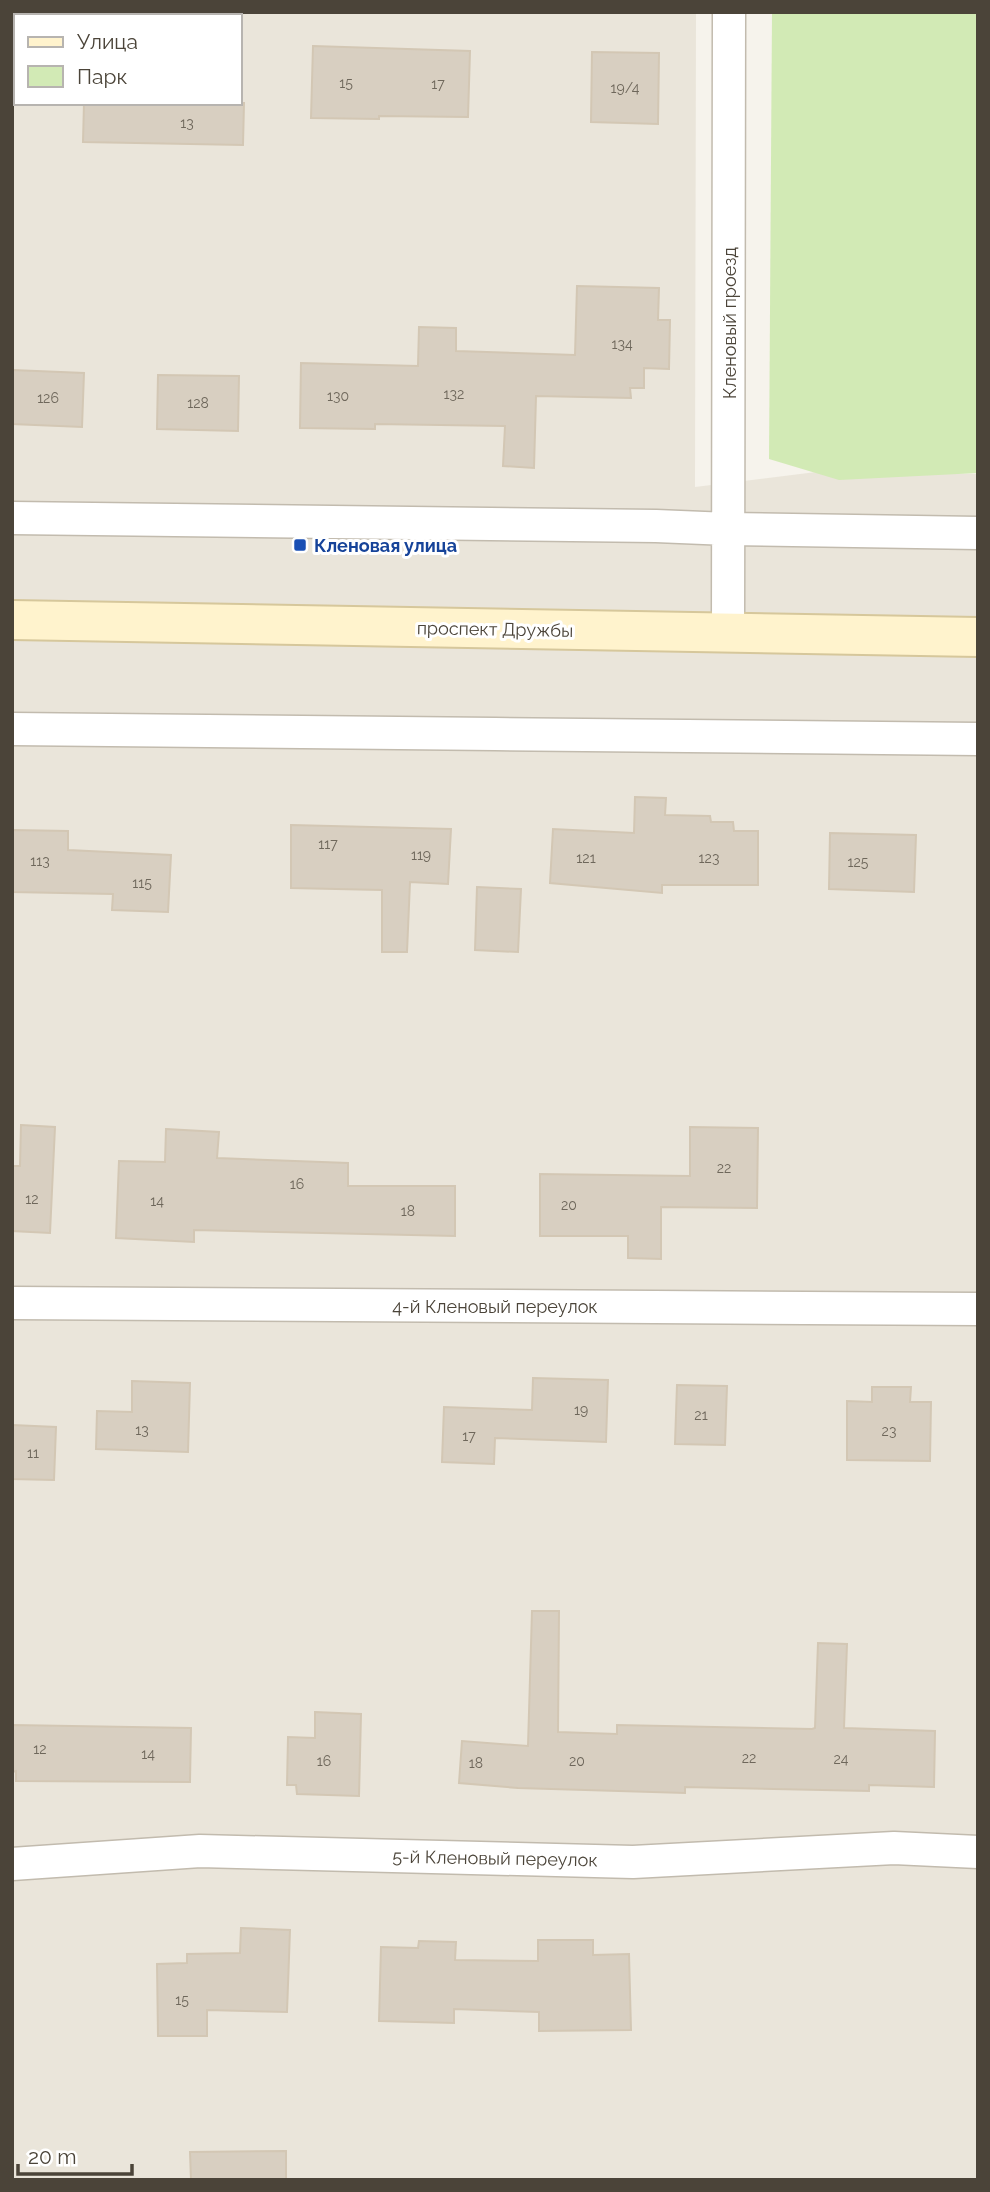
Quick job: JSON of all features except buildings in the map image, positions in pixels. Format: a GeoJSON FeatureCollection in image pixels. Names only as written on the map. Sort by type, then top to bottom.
{"type":"FeatureCollection","features":[{"type":"Feature","properties":{"kind":"main road","name":"проспект Дружбы"},"geometry":{"type":"LineString","coordinates":[[12,620],[978,637]]}},
{"type":"Feature","properties":{"kind":"street","name":"Кленовый проезд"},"geometry":{"type":"LineString","coordinates":[[728,633],[729,12]]}},
{"type":"Feature","properties":{"kind":"street"},"geometry":{"type":"LineString","coordinates":[[12,518],[978,533]]}},
{"type":"Feature","properties":{"kind":"street"},"geometry":{"type":"LineString","coordinates":[[12,729],[978,739]]}},
{"type":"Feature","properties":{"kind":"street","name":"4-й Кленовый переулок"},"geometry":{"type":"LineString","coordinates":[[12,1303],[978,1309]]}},
{"type":"Feature","properties":{"kind":"street","name":"5-й Кленовый переулок"},"geometry":{"type":"LineString","coordinates":[[12,1864],[200,1851],[633,1862],[894,1849],[978,1852]]}},
{"type":"Feature","properties":{"kind":"shaded area"},"geometry":{"type":"Polygon","coordinates":[[[12,12],[696,12],[695,487],[816,472],[978,474],[978,2180],[12,2180],[12,12]]]}},
{"type":"Feature","properties":{"kind":"green space"},"geometry":{"type":"Polygon","coordinates":[[[772,12],[978,12],[978,473],[839,480],[769,459],[772,12]]]}},
{"type":"Feature","properties":{"kind":"place","name":"Кленовая улица"},"geometry":{"type":"Point","coordinates":[300,545]}}]}
